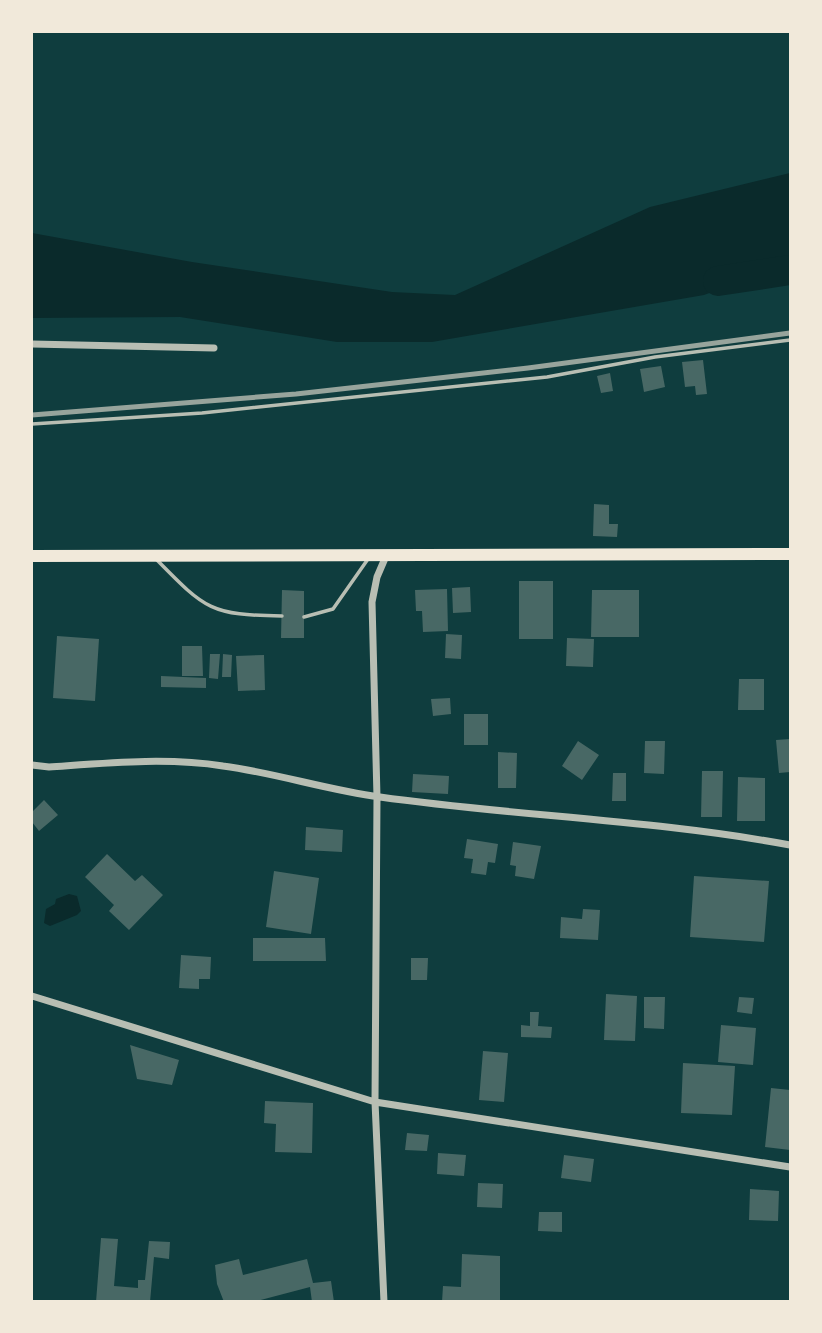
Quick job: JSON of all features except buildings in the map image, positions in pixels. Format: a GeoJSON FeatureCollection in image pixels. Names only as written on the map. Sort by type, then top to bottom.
{"type":"FeatureCollection","features":[{"type":"Feature","properties":{"kind":"highway"},"geometry":{"type":"LineString","coordinates":[[32,556],[790,554]]}},
{"type":"Feature","properties":{"kind":"street"},"geometry":{"type":"LineString","coordinates":[[32,344],[214,348]]}},
{"type":"Feature","properties":{"kind":"street"},"geometry":{"type":"LineString","coordinates":[[384,1301],[375,1102],[377,797],[372,602],[376,577],[386,556]]}},
{"type":"Feature","properties":{"kind":"street"},"geometry":{"type":"LineString","coordinates":[[32,765],[49,767],[161,761],[223,765],[377,797],[580,820],[706,830],[790,845]]}},
{"type":"Feature","properties":{"kind":"street"},"geometry":{"type":"LineString","coordinates":[[32,996],[375,1102],[790,1167]]}},
{"type":"Feature","properties":{"kind":"lane"},"geometry":{"type":"LineString","coordinates":[[32,424],[216,411],[547,377],[655,357],[790,340]]}},
{"type":"Feature","properties":{"kind":"lane"},"geometry":{"type":"LineString","coordinates":[[153,556],[195,599],[214,610],[235,615],[282,616]]}},
{"type":"Feature","properties":{"kind":"lane"},"geometry":{"type":"LineString","coordinates":[[304,617],[333,609],[370,556]]}},
{"type":"Feature","properties":{"kind":"water"},"geometry":{"type":"Polygon","coordinates":[[[790,173],[790,263],[704,295],[432,342],[337,342],[180,317],[32,318],[32,233],[192,262],[392,292],[455,295],[650,207],[790,173]]]}},
{"type":"Feature","properties":{"kind":"water"},"geometry":{"type":"Polygon","coordinates":[[[69,894],[77,896],[81,911],[50,926],[44,923],[46,909],[55,904],[56,899],[69,894]]]}},
{"type":"Feature","properties":{"kind":"waterway"},"geometry":{"type":"LineString","coordinates":[[718,281],[790,270]]}},
{"type":"Feature","properties":{"kind":"railway"},"geometry":{"type":"LineString","coordinates":[[32,415],[296,394],[528,368],[790,333]]}}]}
